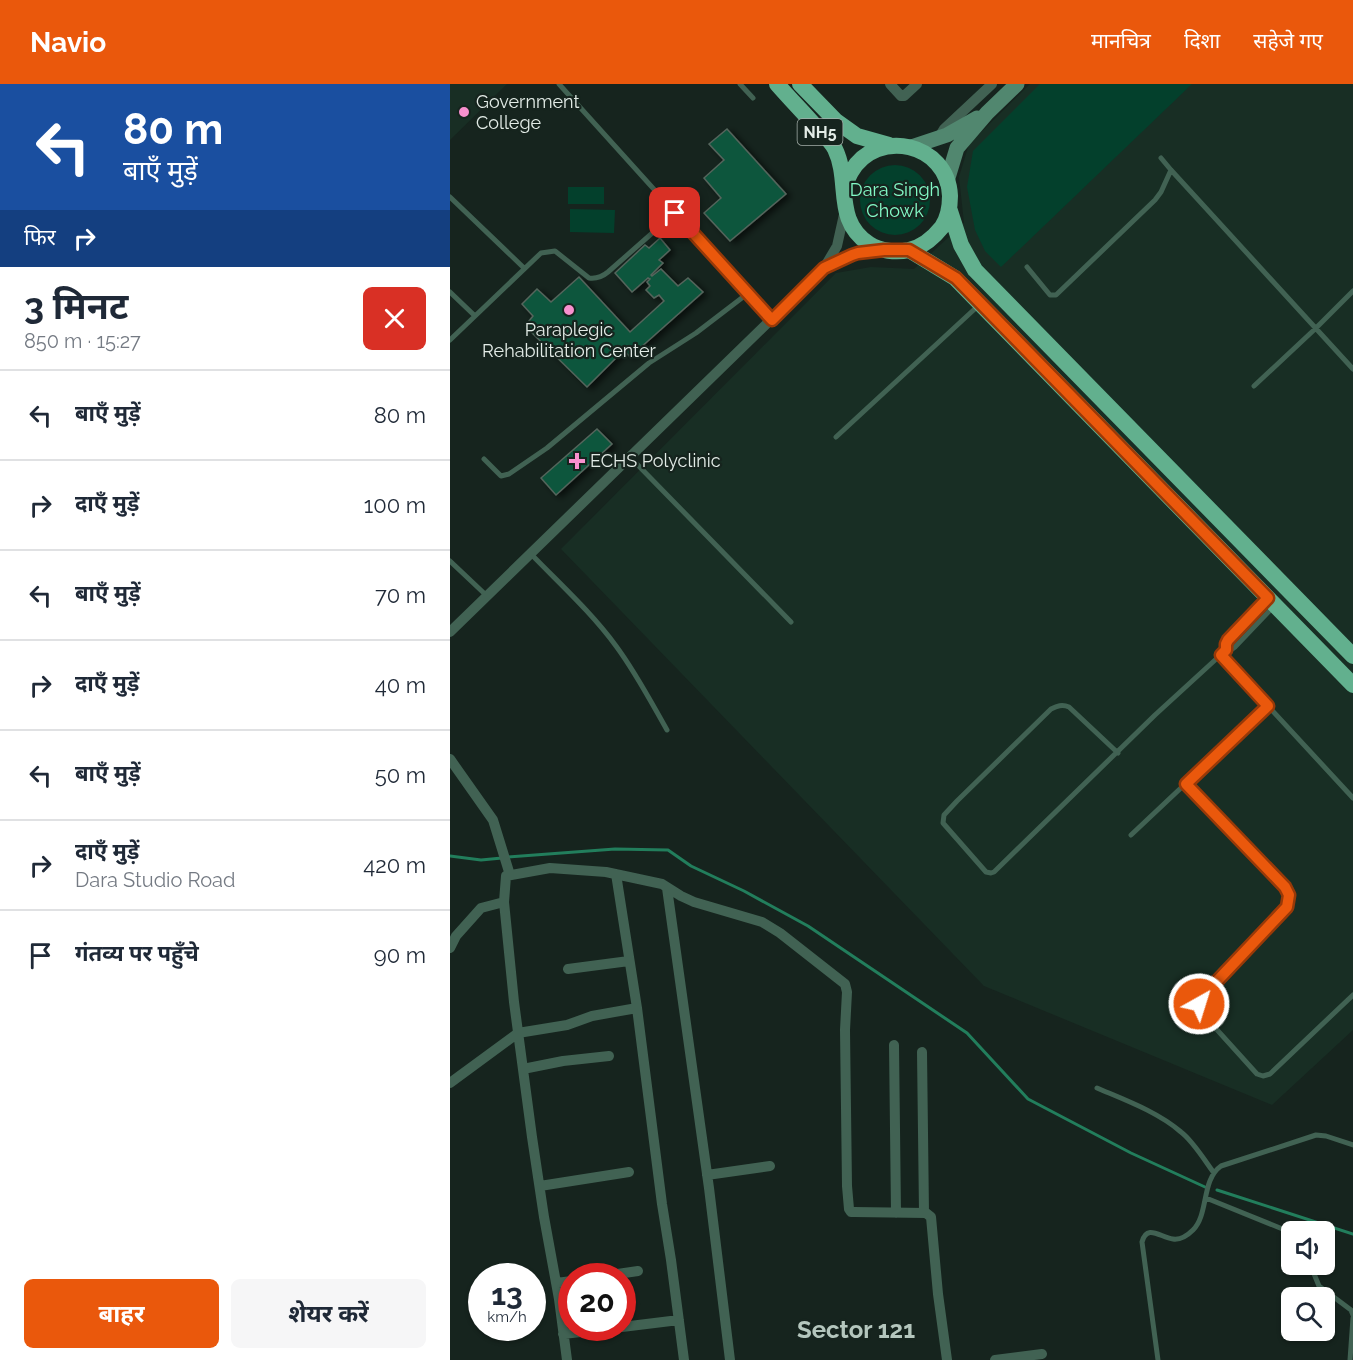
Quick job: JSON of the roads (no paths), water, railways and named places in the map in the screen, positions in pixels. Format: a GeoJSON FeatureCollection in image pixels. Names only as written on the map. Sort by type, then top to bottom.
{"type":"FeatureCollection","features":[{"type":"Feature","properties":{"kind":"highway","name":"NH5"},"geometry":{"type":"LineString","coordinates":[[777,84],[834,146],[842,166],[845,210],[849,221],[863,240],[884,250]]}},
{"type":"Feature","properties":{"kind":"highway","name":"NH5"},"geometry":{"type":"LineString","coordinates":[[800,84],[836,122],[857,136],[890,145],[911,147],[927,154],[939,166],[947,181]]}},
{"type":"Feature","properties":{"kind":"highway","name":"NH5"},"geometry":{"type":"LineString","coordinates":[[844,189],[850,173],[860,160],[874,150],[890,145]]}},
{"type":"Feature","properties":{"kind":"highway"},"geometry":{"type":"LineString","coordinates":[[947,181],[949,208],[961,245],[975,270],[1353,657]]}},
{"type":"Feature","properties":{"kind":"highway"},"geometry":{"type":"LineString","coordinates":[[884,250],[909,250],[923,245],[935,236],[944,223],[949,208]]}},
{"type":"Feature","properties":{"kind":"highway"},"geometry":{"type":"LineString","coordinates":[[909,250],[956,278],[1353,685]]}},
{"type":"Feature","properties":{"kind":"main road"},"geometry":{"type":"LineString","coordinates":[[947,181],[957,148],[987,113],[1017,84]]}},
{"type":"Feature","properties":{"kind":"main road"},"geometry":{"type":"LineString","coordinates":[[911,147],[948,135],[987,113]]}},
{"type":"Feature","properties":{"kind":"street"},"geometry":{"type":"LineString","coordinates":[[890,84],[904,96],[917,84]]}},
{"type":"Feature","properties":{"kind":"street"},"geometry":{"type":"LineString","coordinates":[[939,137],[944,129],[992,84]]}},
{"type":"Feature","properties":{"kind":"street"},"geometry":{"type":"LineString","coordinates":[[450,632],[824,268],[837,246],[845,210]]}},
{"type":"Feature","properties":{"kind":"street"},"geometry":{"type":"LineString","coordinates":[[824,268],[852,255],[884,250]]}},
{"type":"Feature","properties":{"kind":"street"},"geometry":{"type":"LineString","coordinates":[[450,759],[492,820],[510,875]]}},
{"type":"Feature","properties":{"kind":"street"},"geometry":{"type":"LineString","coordinates":[[558,1298],[518,1033],[504,902],[506,876],[550,868],[606,872],[662,884],[694,902],[762,922],[780,933],[845,984],[847,992],[845,1030],[849,1209],[851,1212],[924,1213],[932,1221],[938,1294],[947,1360]]}},
{"type":"Feature","properties":{"kind":"street"},"geometry":{"type":"LineString","coordinates":[[616,874],[637,1008],[684,1360]]}},
{"type":"Feature","properties":{"kind":"street"},"geometry":{"type":"LineString","coordinates":[[667,888],[730,1360]]}},
{"type":"Feature","properties":{"kind":"street"},"geometry":{"type":"LineString","coordinates":[[450,948],[456,936],[481,908],[504,902]]}},
{"type":"Feature","properties":{"kind":"street"},"geometry":{"type":"LineString","coordinates":[[568,969],[629,961]]}},
{"type":"Feature","properties":{"kind":"street"},"geometry":{"type":"LineString","coordinates":[[450,1083],[518,1033],[567,1025],[592,1016],[637,1008]]}},
{"type":"Feature","properties":{"kind":"street"},"geometry":{"type":"LineString","coordinates":[[894,1045],[896,1213]]}},
{"type":"Feature","properties":{"kind":"street"},"geometry":{"type":"LineString","coordinates":[[922,1052],[924,1213]]}},
{"type":"Feature","properties":{"kind":"street"},"geometry":{"type":"LineString","coordinates":[[523,1069],[563,1061],[609,1056]]}},
{"type":"Feature","properties":{"kind":"street"},"geometry":{"type":"LineString","coordinates":[[707,1175],[770,1166]]}},
{"type":"Feature","properties":{"kind":"street"},"geometry":{"type":"LineString","coordinates":[[540,1186],[629,1172]]}},
{"type":"Feature","properties":{"kind":"street"},"geometry":{"type":"LineString","coordinates":[[636,1325],[679,1320]]}},
{"type":"Feature","properties":{"kind":"street"},"geometry":{"type":"LineString","coordinates":[[564,1341],[567,1360]]}},
{"type":"Feature","properties":{"kind":"street"},"geometry":{"type":"LineString","coordinates":[[995,1360],[1042,1354]]}},
{"type":"Feature","properties":{"kind":"lane"},"geometry":{"type":"LineString","coordinates":[[559,84],[772,320]]}},
{"type":"Feature","properties":{"kind":"lane"},"geometry":{"type":"LineString","coordinates":[[740,84],[753,98]]}},
{"type":"Feature","properties":{"kind":"lane"},"geometry":{"type":"LineString","coordinates":[[1161,158],[1353,369]]}},
{"type":"Feature","properties":{"kind":"lane"},"geometry":{"type":"LineString","coordinates":[[1027,267],[1050,296],[1056,295],[1155,200],[1172,170]]}},
{"type":"Feature","properties":{"kind":"lane"},"geometry":{"type":"LineString","coordinates":[[450,197],[524,268]]}},
{"type":"Feature","properties":{"kind":"lane"},"geometry":{"type":"LineString","coordinates":[[450,340],[541,253],[555,251],[589,279],[596,279],[603,276],[675,213]]}},
{"type":"Feature","properties":{"kind":"lane"},"geometry":{"type":"LineString","coordinates":[[1254,386],[1353,291]]}},
{"type":"Feature","properties":{"kind":"lane"},"geometry":{"type":"LineString","coordinates":[[450,292],[475,316]]}},
{"type":"Feature","properties":{"kind":"lane"},"geometry":{"type":"LineString","coordinates":[[484,459],[501,476],[509,474],[547,448],[649,363],[696,333],[747,294]]}},
{"type":"Feature","properties":{"kind":"lane"},"geometry":{"type":"LineString","coordinates":[[836,437],[981,304]]}},
{"type":"Feature","properties":{"kind":"lane"},"geometry":{"type":"LineString","coordinates":[[630,457],[790,622]]}},
{"type":"Feature","properties":{"kind":"lane"},"geometry":{"type":"LineString","coordinates":[[531,554],[616,645],[667,730]]}},
{"type":"Feature","properties":{"kind":"lane"},"geometry":{"type":"LineString","coordinates":[[450,561],[487,596]]}},
{"type":"Feature","properties":{"kind":"lane"},"geometry":{"type":"LineString","coordinates":[[1118,753],[1069,706],[1057,706],[1051,709],[957,801],[944,815],[943,823],[986,872],[991,873],[1118,753],[1155,716],[1226,650],[1231,650],[1271,601]]}},
{"type":"Feature","properties":{"kind":"lane"},"geometry":{"type":"LineString","coordinates":[[1226,650],[1228,640],[1271,601]]}},
{"type":"Feature","properties":{"kind":"lane"},"geometry":{"type":"LineString","coordinates":[[1221,655],[1353,798]]}},
{"type":"Feature","properties":{"kind":"lane"},"geometry":{"type":"LineString","coordinates":[[1131,835],[1268,706]]}},
{"type":"Feature","properties":{"kind":"lane"},"geometry":{"type":"LineString","coordinates":[[1186,784],[1285,887],[1289,895],[1287,907],[1201,998],[1200,1011],[1257,1074],[1263,1076],[1270,1074],[1353,995]]}},
{"type":"Feature","properties":{"kind":"lane"},"geometry":{"type":"LineString","coordinates":[[1097,1088],[1142,1108],[1183,1133],[1214,1173]]}},
{"type":"Feature","properties":{"kind":"lane"},"geometry":{"type":"LineString","coordinates":[[1158,1360],[1142,1242],[1144,1236],[1154,1232],[1170,1239],[1181,1239],[1195,1228],[1214,1173],[1221,1166],[1312,1136],[1326,1136],[1353,1145]]}},
{"type":"Feature","properties":{"kind":"lane"},"geometry":{"type":"LineString","coordinates":[[1206,1198],[1281,1228]]}},
{"type":"Feature","properties":{"kind":"lane"},"geometry":{"type":"LineString","coordinates":[[1314,1275],[1319,1286],[1351,1310],[1353,1317],[1351,1358]]}},
{"type":"Feature","properties":{"kind":"waterway"},"geometry":{"type":"LineString","coordinates":[[508,857],[615,849],[668,850],[691,866],[744,891],[808,926],[967,1033],[1028,1099],[1131,1153],[1205,1187]]}},
{"type":"Feature","properties":{"kind":"waterway"},"geometry":{"type":"LineString","coordinates":[[450,856],[481,860],[502,858]]}},
{"type":"Feature","properties":{"kind":"waterway"},"geometry":{"type":"LineString","coordinates":[[1217,1190],[1353,1234]]}},
{"type":"Feature","properties":{"kind":"place","name":"Government College"},"geometry":{"type":"Point","coordinates":[464,112]}},
{"type":"Feature","properties":{"kind":"place","name":"Paraplegic Rehabilitation Center"},"geometry":{"type":"Point","coordinates":[569,310]}},
{"type":"Feature","properties":{"kind":"place","name":"ECHS Polyclinic"},"geometry":{"type":"Point","coordinates":[577,461]}},
{"type":"Feature","properties":{"kind":"district","name":"Sector 121"},"geometry":{"type":"Point","coordinates":[856,1330]}},
{"type":"Feature","properties":{"kind":"park label","name":"Dara Singh Chowk"},"geometry":{"type":"Point","coordinates":[895,200]}}]}
